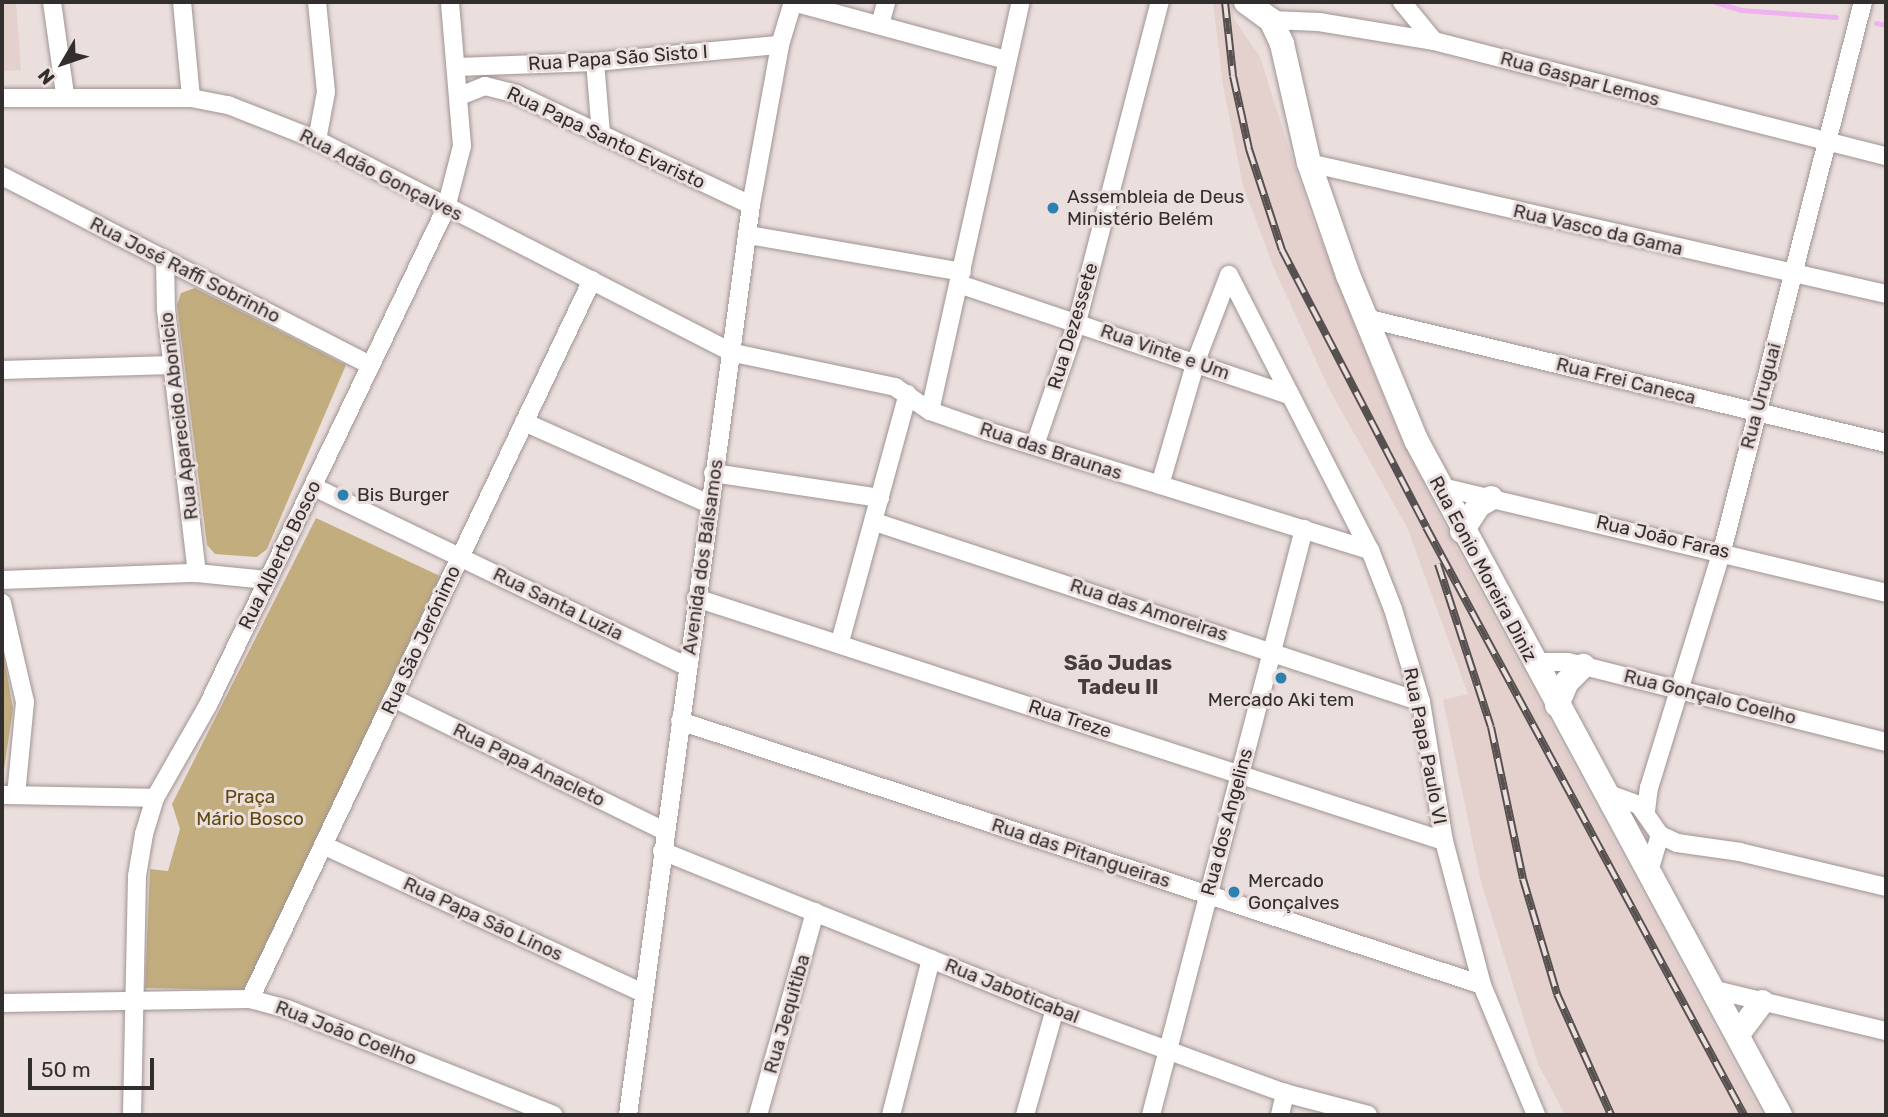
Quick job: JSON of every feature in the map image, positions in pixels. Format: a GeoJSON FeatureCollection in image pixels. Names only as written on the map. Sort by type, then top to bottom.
{"type":"FeatureCollection","features":[{"type":"Feature","properties":{"kind":"main road","name":"Rua Eonio Moreira Diniz"},"geometry":{"type":"LineString","coordinates":[[1261,9],[1282,44],[1309,163],[1365,318],[1438,486],[1606,793],[1661,850],[1716,990],[1780,1115]]}},
{"type":"Feature","properties":{"kind":"main road"},"geometry":{"type":"LineString","coordinates":[[1462,531],[1479,505],[1491,498]]}},
{"type":"Feature","properties":{"kind":"main road"},"geometry":{"type":"LineString","coordinates":[[1557,705],[1567,682],[1583,666]]}},
{"type":"Feature","properties":{"kind":"main road"},"geometry":{"type":"LineString","coordinates":[[1738,1034],[1762,1002]]}},
{"type":"Feature","properties":{"kind":"street"},"geometry":{"type":"LineString","coordinates":[[52,2],[65,95]]}},
{"type":"Feature","properties":{"kind":"street"},"geometry":{"type":"LineString","coordinates":[[182,2],[191,98]]}},
{"type":"Feature","properties":{"kind":"street"},"geometry":{"type":"LineString","coordinates":[[317,2],[326,92],[317,140]]}},
{"type":"Feature","properties":{"kind":"street","name":"Rua Alberto Bosco"},"geometry":{"type":"LineString","coordinates":[[132,1115],[132,1002],[137,877],[155,798],[208,705],[314,487],[368,364],[446,208],[462,146],[460,96],[450,2]]}},
{"type":"Feature","properties":{"kind":"street"},"geometry":{"type":"LineString","coordinates":[[793,2],[1007,60]]}},
{"type":"Feature","properties":{"kind":"street","name":"Avenida dos Bálsamos"},"geometry":{"type":"LineString","coordinates":[[628,1115],[713,473],[734,353],[751,205],[780,45],[793,2]]}},
{"type":"Feature","properties":{"kind":"street"},"geometry":{"type":"LineString","coordinates":[[880,24],[886,2]]}},
{"type":"Feature","properties":{"kind":"street"},"geometry":{"type":"LineString","coordinates":[[930,411],[1021,2]]}},
{"type":"Feature","properties":{"kind":"street","name":"Rua Dezessete"},"geometry":{"type":"LineString","coordinates":[[1035,445],[1077,321],[1160,2]]}},
{"type":"Feature","properties":{"kind":"street"},"geometry":{"type":"LineString","coordinates":[[1402,2],[1434,41]]}},
{"type":"Feature","properties":{"kind":"street","name":"Rua Uruguai"},"geometry":{"type":"LineString","coordinates":[[1641,807],[1682,688],[1722,551],[1863,2]]}},
{"type":"Feature","properties":{"kind":"street","name":"Rua Gaspar Lemos"},"geometry":{"type":"LineString","coordinates":[[1261,9],[1319,22],[1434,41],[1886,156]]}},
{"type":"Feature","properties":{"kind":"street","name":"Rua Papa São Sisto I"},"geometry":{"type":"LineString","coordinates":[[456,67],[595,62],[780,45]]}},
{"type":"Feature","properties":{"kind":"street"},"geometry":{"type":"LineString","coordinates":[[595,62],[601,134]]}},
{"type":"Feature","properties":{"kind":"street"},"geometry":{"type":"LineString","coordinates":[[516,94],[512,85],[519,65]]}},
{"type":"Feature","properties":{"kind":"street","name":"Rua Papa Santo Evaristo"},"geometry":{"type":"LineString","coordinates":[[460,96],[485,86],[516,94],[751,205]]}},
{"type":"Feature","properties":{"kind":"street","name":"Rua Adão Gonçalves"},"geometry":{"type":"LineString","coordinates":[[2,98],[65,95],[191,98],[228,105],[317,140],[734,353]]}},
{"type":"Feature","properties":{"kind":"street","name":"Rua Vasco da Gama"},"geometry":{"type":"LineString","coordinates":[[1309,163],[1886,294]]}},
{"type":"Feature","properties":{"kind":"street","name":"Rua José Raffi Sobrinho"},"geometry":{"type":"LineString","coordinates":[[2,176],[368,364]]}},
{"type":"Feature","properties":{"kind":"street","name":"Rua Vinte e Um"},"geometry":{"type":"LineString","coordinates":[[748,236],[960,278],[1291,396]]}},
{"type":"Feature","properties":{"kind":"street","name":"Rua Aparecido Abonicio"},"geometry":{"type":"LineString","coordinates":[[165,259],[172,365],[197,573]]}},
{"type":"Feature","properties":{"kind":"street","name":"Rua Papa Paulo VI"},"geometry":{"type":"LineString","coordinates":[[1196,361],[1229,275],[1370,550],[1421,702],[1444,841],[1482,985],[1536,1115]]}},
{"type":"Feature","properties":{"kind":"street","name":"Rua São Jerónimo"},"geometry":{"type":"LineString","coordinates":[[250,999],[592,280]]}},
{"type":"Feature","properties":{"kind":"street","name":"Rua Frei Caneca"},"geometry":{"type":"LineString","coordinates":[[1365,318],[1886,443]]}},
{"type":"Feature","properties":{"kind":"street","name":"Rua das Braunas"},"geometry":{"type":"LineString","coordinates":[[734,353],[895,387],[930,411],[1370,550]]}},
{"type":"Feature","properties":{"kind":"street"},"geometry":{"type":"LineString","coordinates":[[1160,485],[1196,361]]}},
{"type":"Feature","properties":{"kind":"street"},"geometry":{"type":"LineString","coordinates":[[2,370],[172,365]]}},
{"type":"Feature","properties":{"kind":"street"},"geometry":{"type":"LineString","coordinates":[[840,642],[908,394]]}},
{"type":"Feature","properties":{"kind":"street"},"geometry":{"type":"LineString","coordinates":[[524,422],[709,504]]}},
{"type":"Feature","properties":{"kind":"street"},"geometry":{"type":"LineString","coordinates":[[713,473],[880,498]]}},
{"type":"Feature","properties":{"kind":"street","name":"Rua João Faras"},"geometry":{"type":"LineString","coordinates":[[1438,486],[1722,551],[1886,593]]}},
{"type":"Feature","properties":{"kind":"street","name":"Rua Santa Luzia"},"geometry":{"type":"LineString","coordinates":[[314,487],[688,667]]}},
{"type":"Feature","properties":{"kind":"street","name":"Rua das Amoreiras"},"geometry":{"type":"LineString","coordinates":[[875,522],[1272,649],[1421,702]]}},
{"type":"Feature","properties":{"kind":"street","name":"Rua dos Angelins"},"geometry":{"type":"LineString","coordinates":[[1151,1115],[1304,529]]}},
{"type":"Feature","properties":{"kind":"street"},"geometry":{"type":"LineString","coordinates":[[2,580],[197,573],[267,580]]}},
{"type":"Feature","properties":{"kind":"street","name":"Rua Treze"},"geometry":{"type":"LineString","coordinates":[[696,598],[840,642],[1444,841]]}},
{"type":"Feature","properties":{"kind":"street"},"geometry":{"type":"LineString","coordinates":[[2,603],[25,702],[9,795],[155,798]]}},
{"type":"Feature","properties":{"kind":"street","name":"Rua Gonçalo Coelho"},"geometry":{"type":"LineString","coordinates":[[1533,662],[1583,666],[1682,688],[1886,742]]}},
{"type":"Feature","properties":{"kind":"street","name":"Rua Papa Anacleto"},"geometry":{"type":"LineString","coordinates":[[393,698],[665,831]]}},
{"type":"Feature","properties":{"kind":"street","name":"Rua das Pitangueiras"},"geometry":{"type":"LineString","coordinates":[[680,721],[1482,985]]}},
{"type":"Feature","properties":{"kind":"street"},"geometry":{"type":"LineString","coordinates":[[1606,793],[1641,807],[1661,850],[1740,852],[1886,887]]}},
{"type":"Feature","properties":{"kind":"street","name":"Rua Papa São Linos"},"geometry":{"type":"LineString","coordinates":[[323,845],[644,993]]}},
{"type":"Feature","properties":{"kind":"street","name":"Rua Jaboticabal"},"geometry":{"type":"LineString","coordinates":[[662,851],[1055,1010],[1285,1093],[1368,1115]]}},
{"type":"Feature","properties":{"kind":"street","name":"Rua Jequitiba"},"geometry":{"type":"LineString","coordinates":[[758,1115],[815,912]]}},
{"type":"Feature","properties":{"kind":"street"},"geometry":{"type":"LineString","coordinates":[[891,1115],[931,959]]}},
{"type":"Feature","properties":{"kind":"street"},"geometry":{"type":"LineString","coordinates":[[1716,990],[1886,1031]]}},
{"type":"Feature","properties":{"kind":"street","name":"Rua João Coelho"},"geometry":{"type":"LineString","coordinates":[[2,1003],[250,999],[287,1009],[534,1111],[554,1115]]}},
{"type":"Feature","properties":{"kind":"street"},"geometry":{"type":"LineString","coordinates":[[1026,1115],[1055,1010]]}},
{"type":"Feature","properties":{"kind":"street"},"geometry":{"type":"LineString","coordinates":[[1280,1115],[1285,1093]]}},
{"type":"Feature","properties":{"kind":"shaded area"},"geometry":{"type":"Polygon","coordinates":[[[2,2],[16,2],[21,70],[2,71],[2,2]]]}},
{"type":"Feature","properties":{"kind":"shaded area"},"geometry":{"type":"Polygon","coordinates":[[[1213,2],[1233,2],[1234,19],[1260,57],[1309,211],[1391,416],[1438,514],[1762,1115],[1565,1115],[1538,1064],[1481,882],[1443,700],[1468,694],[1407,527],[1329,389],[1273,266],[1243,186],[1223,85],[1213,2]]]}},
{"type":"Feature","properties":{"kind":"green space"},"geometry":{"type":"Polygon","coordinates":[[[195,288],[346,365],[267,549],[257,557],[215,554],[207,545],[177,305],[181,293],[195,288]]]}},
{"type":"Feature","properties":{"kind":"green space","name":"Praça Mário Bosco"},"geometry":{"type":"Polygon","coordinates":[[[316,518],[440,576],[247,990],[145,988],[150,869],[168,871],[180,829],[172,804],[316,518]]]}},
{"type":"Feature","properties":{"kind":"green space"},"geometry":{"type":"Polygon","coordinates":[[[2,645],[13,709],[2,783],[2,645]]]}},
{"type":"Feature","properties":{"kind":"waterway"},"geometry":{"type":"LineString","coordinates":[[1715,2],[1741,10],[1836,17]]}},
{"type":"Feature","properties":{"kind":"waterway"},"geometry":{"type":"LineString","coordinates":[[1876,23],[1886,25]]}},
{"type":"Feature","properties":{"kind":"railway"},"geometry":{"type":"LineString","coordinates":[[1225,2],[1233,76],[1249,149],[1282,250],[1426,527],[1744,1115]]}},
{"type":"Feature","properties":{"kind":"railway"},"geometry":{"type":"LineString","coordinates":[[1438,564],[1491,727],[1523,879],[1557,994],[1611,1115]]}},
{"type":"Feature","properties":{"kind":"place","name":"Assembleia de Deus Ministério Belém"},"geometry":{"type":"Point","coordinates":[1053,208]}},
{"type":"Feature","properties":{"kind":"place","name":"Bis Burger"},"geometry":{"type":"Point","coordinates":[343,495]}},
{"type":"Feature","properties":{"kind":"place","name":"Mercado Aki tem"},"geometry":{"type":"Point","coordinates":[1281,678]}},
{"type":"Feature","properties":{"kind":"place","name":"Mercado Gonçalves"},"geometry":{"type":"Point","coordinates":[1234,892]}},
{"type":"Feature","properties":{"kind":"district","name":"São Judas Tadeu II"},"geometry":{"type":"Point","coordinates":[1118,675]}}]}
